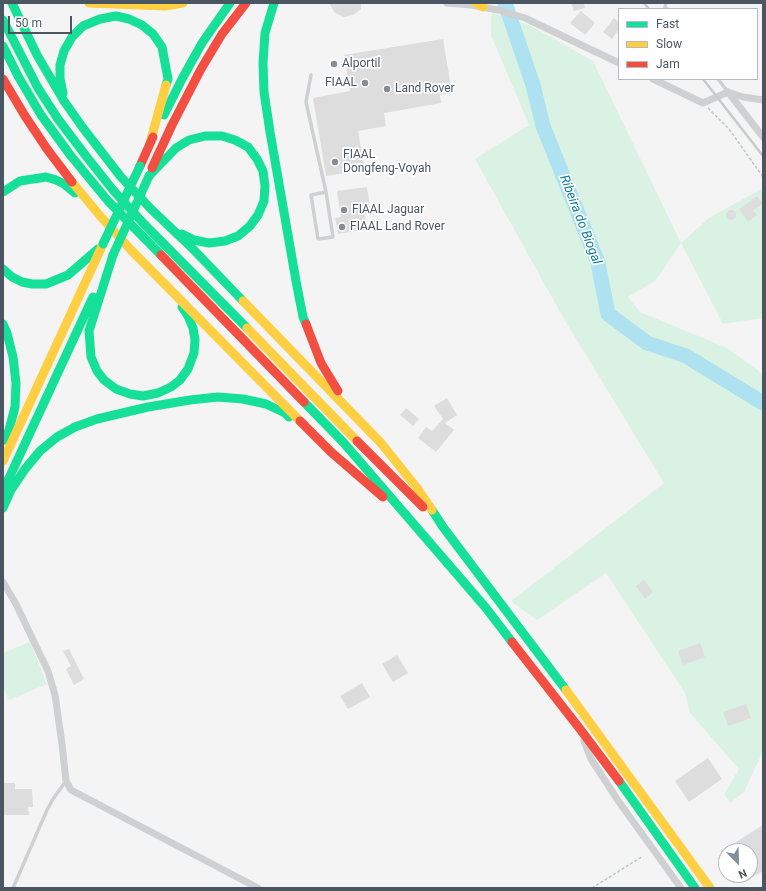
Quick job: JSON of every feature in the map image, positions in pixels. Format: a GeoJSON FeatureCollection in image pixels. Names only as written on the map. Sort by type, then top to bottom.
{"type":"FeatureCollection","features":[{"type":"Feature","properties":{"kind":"main road"},"geometry":{"type":"LineString","coordinates":[[12,3],[49,77],[73,114],[121,177],[356,416],[397,462],[417,488],[443,527],[552,671],[710,888]]}},
{"type":"Feature","properties":{"kind":"main road"},"geometry":{"type":"LineString","coordinates":[[89,3],[165,6],[182,3]]}},
{"type":"Feature","properties":{"kind":"main road"},"geometry":{"type":"LineString","coordinates":[[3,461],[150,143],[182,79],[222,13],[230,3]]}},
{"type":"Feature","properties":{"kind":"main road"},"geometry":{"type":"LineString","coordinates":[[3,492],[186,96],[222,34],[246,3]]}},
{"type":"Feature","properties":{"kind":"main road"},"geometry":{"type":"LineString","coordinates":[[274,3],[265,33],[263,64],[264,92],[297,288],[303,317],[321,363],[342,399],[356,416]]}},
{"type":"Feature","properties":{"kind":"main road"},"geometry":{"type":"LineString","coordinates":[[73,114],[62,93],[60,79],[60,66],[64,51],[72,37],[83,26],[100,19],[116,16],[129,19],[142,25],[153,34],[162,47],[166,65],[168,79],[150,143]]}},
{"type":"Feature","properties":{"kind":"main road"},"geometry":{"type":"LineString","coordinates":[[3,20],[20,55],[58,119],[113,190],[144,224],[443,527]]}},
{"type":"Feature","properties":{"kind":"main road"},"geometry":{"type":"LineString","coordinates":[[3,46],[18,76],[41,115],[71,156],[108,201],[343,442],[486,608],[580,729],[695,888]]}},
{"type":"Feature","properties":{"kind":"main road"},"geometry":{"type":"LineString","coordinates":[[3,79],[46,149],[101,217]]}},
{"type":"Feature","properties":{"kind":"main road"},"geometry":{"type":"LineString","coordinates":[[149,176],[176,148],[188,140],[205,136],[222,136],[235,140],[248,148],[264,171],[265,186],[264,201],[258,215],[250,226],[238,236],[225,241],[209,243],[194,240],[182,235],[151,209]]}},
{"type":"Feature","properties":{"kind":"main road"},"geometry":{"type":"LineString","coordinates":[[3,192],[20,181],[46,177],[64,184],[101,217],[330,452]]}},
{"type":"Feature","properties":{"kind":"main road"},"geometry":{"type":"LineString","coordinates":[[3,269],[12,277],[22,282],[46,284],[68,275],[103,244]]}},
{"type":"Feature","properties":{"kind":"main road"},"geometry":{"type":"LineString","coordinates":[[113,254],[89,331],[91,357],[97,371],[104,380],[116,389],[130,394],[143,396],[158,393],[171,387],[180,380],[188,369],[194,353],[195,340],[193,328],[181,304],[166,285]]}},
{"type":"Feature","properties":{"kind":"main road"},"geometry":{"type":"LineString","coordinates":[[3,324],[13,356],[16,383],[15,407],[9,430],[3,445]]}},
{"type":"Feature","properties":{"kind":"main road"},"geometry":{"type":"LineString","coordinates":[[3,508],[11,490],[25,469],[40,451],[57,437],[75,426],[97,419],[148,408],[190,400],[218,397],[243,399],[266,404],[286,413],[414,524]]}},
{"type":"Feature","properties":{"kind":"street"},"geometry":{"type":"LineString","coordinates":[[447,3],[480,5],[525,18],[618,63]]}},
{"type":"Feature","properties":{"kind":"street"},"geometry":{"type":"LineString","coordinates":[[655,80],[703,103],[728,92],[743,97],[763,100]]}},
{"type":"Feature","properties":{"kind":"street"},"geometry":{"type":"LineString","coordinates":[[728,92],[763,137]]}},
{"type":"Feature","properties":{"kind":"street"},"geometry":{"type":"LineString","coordinates":[[3,582],[16,604],[48,671],[55,695],[66,781],[71,790],[258,888]]}},
{"type":"Feature","properties":{"kind":"street"},"geometry":{"type":"LineString","coordinates":[[580,729],[591,759],[619,802],[681,888]]}},
{"type":"Feature","properties":{"kind":"lane"},"geometry":{"type":"LineString","coordinates":[[311,75],[306,102],[324,182],[326,192],[333,237],[318,239],[312,195],[326,192]]}},
{"type":"Feature","properties":{"kind":"lane"},"geometry":{"type":"LineString","coordinates":[[719,80],[728,92]]}},
{"type":"Feature","properties":{"kind":"lane"},"geometry":{"type":"LineString","coordinates":[[13,888],[47,810],[66,781]]}},
{"type":"Feature","properties":{"kind":"path"},"geometry":{"type":"LineString","coordinates":[[703,103],[729,129],[763,177]]}},
{"type":"Feature","properties":{"kind":"path"},"geometry":{"type":"LineString","coordinates":[[592,888],[643,856]]}},
{"type":"Feature","properties":{"kind":"green space"},"geometry":{"type":"Polygon","coordinates":[[[493,13],[531,26],[593,61],[681,243],[656,280],[628,297],[640,312],[727,348],[763,374],[763,751],[744,792],[730,803],[724,794],[739,769],[690,713],[685,693],[606,573],[537,620],[511,601],[664,483],[564,319],[475,159],[529,125],[491,35],[491,16],[493,13]]]}},
{"type":"Feature","properties":{"kind":"green space"},"geometry":{"type":"Polygon","coordinates":[[[763,188],[763,318],[723,324],[681,243],[709,218],[763,188]]]}},
{"type":"Feature","properties":{"kind":"green space"},"geometry":{"type":"Polygon","coordinates":[[[30,642],[47,684],[9,700],[3,687],[3,653],[30,642]]]}},
{"type":"Feature","properties":{"kind":"building"},"geometry":{"type":"Polygon","coordinates":[[[331,3],[361,3],[361,9],[353,15],[344,17],[335,13],[330,5],[331,3]]]}},
{"type":"Feature","properties":{"kind":"building"},"geometry":{"type":"Polygon","coordinates":[[[571,3],[584,3],[585,8],[574,11],[571,3]]]}},
{"type":"Feature","properties":{"kind":"building"},"geometry":{"type":"Polygon","coordinates":[[[581,11],[595,23],[585,35],[570,23],[581,11]]]}},
{"type":"Feature","properties":{"kind":"building"},"geometry":{"type":"Polygon","coordinates":[[[614,18],[618,21],[618,30],[612,39],[603,32],[614,18]]]}},
{"type":"Feature","properties":{"kind":"building"},"geometry":{"type":"Polygon","coordinates":[[[443,39],[452,93],[440,95],[441,103],[384,113],[386,126],[358,131],[365,170],[326,176],[313,98],[350,91],[344,55],[443,39]]]}},
{"type":"Feature","properties":{"kind":"building"},"geometry":{"type":"Polygon","coordinates":[[[367,187],[371,213],[365,214],[367,229],[338,234],[335,218],[341,217],[337,191],[367,187]]]}},
{"type":"Feature","properties":{"kind":"building"},"geometry":{"type":"Polygon","coordinates":[[[757,196],[763,204],[753,210],[757,215],[748,222],[739,209],[757,196]]]}},
{"type":"Feature","properties":{"kind":"building"},"geometry":{"type":"Polygon","coordinates":[[[729,210],[733,210],[736,215],[733,220],[729,220],[726,217],[726,213],[729,210]]]}},
{"type":"Feature","properties":{"kind":"building"},"geometry":{"type":"Polygon","coordinates":[[[447,398],[457,415],[445,423],[454,430],[436,452],[418,438],[426,427],[432,431],[443,419],[434,406],[447,398]]]}},
{"type":"Feature","properties":{"kind":"building"},"geometry":{"type":"Polygon","coordinates":[[[406,408],[419,419],[413,426],[400,415],[406,408]]]}},
{"type":"Feature","properties":{"kind":"building"},"geometry":{"type":"Polygon","coordinates":[[[644,580],[653,592],[645,599],[636,586],[644,580]]]}},
{"type":"Feature","properties":{"kind":"building"},"geometry":{"type":"Polygon","coordinates":[[[700,643],[705,657],[683,665],[678,651],[700,643]]]}},
{"type":"Feature","properties":{"kind":"building"},"geometry":{"type":"Polygon","coordinates":[[[69,649],[84,679],[74,685],[66,669],[71,666],[63,651],[69,649]]]}},
{"type":"Feature","properties":{"kind":"building"},"geometry":{"type":"Polygon","coordinates":[[[397,655],[408,673],[393,682],[382,664],[397,655]]]}},
{"type":"Feature","properties":{"kind":"building"},"geometry":{"type":"Polygon","coordinates":[[[362,683],[370,697],[348,709],[340,696],[362,683]]]}},
{"type":"Feature","properties":{"kind":"building"},"geometry":{"type":"Polygon","coordinates":[[[746,704],[751,718],[728,726],[723,712],[746,704]]]}},
{"type":"Feature","properties":{"kind":"building"},"geometry":{"type":"Polygon","coordinates":[[[708,758],[722,779],[689,802],[675,781],[708,758]]]}},
{"type":"Feature","properties":{"kind":"building"},"geometry":{"type":"Polygon","coordinates":[[[3,783],[15,783],[15,789],[32,789],[33,807],[28,807],[29,815],[3,815],[3,783]]]}},
{"type":"Feature","properties":{"kind":"building"},"geometry":{"type":"Polygon","coordinates":[[[763,825],[763,871],[758,874],[758,843],[735,843],[763,825]]]}},
{"type":"Feature","properties":{"kind":"waterway","name":"Ribeira do Biogal"},"geometry":{"type":"LineString","coordinates":[[505,3],[533,85],[543,126],[598,263],[608,314],[647,343],[686,356],[763,403]]}},
{"type":"Feature","properties":{"kind":"railway"},"geometry":{"type":"LineString","coordinates":[[644,3],[648,8]]}},
{"type":"Feature","properties":{"kind":"railway"},"geometry":{"type":"LineString","coordinates":[[704,80],[763,156]]}},
{"type":"Feature","properties":{"kind":"traffic: fast"},"geometry":{"type":"LineString","coordinates":[[12,3],[37,55],[64,101],[83,128],[121,177],[243,301]]}},
{"type":"Feature","properties":{"kind":"traffic: fast"},"geometry":{"type":"LineString","coordinates":[[164,115],[202,43],[230,3]]}},
{"type":"Feature","properties":{"kind":"traffic: fast"},"geometry":{"type":"LineString","coordinates":[[274,3],[265,33],[263,63],[264,92],[296,281],[303,317],[306,324]]}},
{"type":"Feature","properties":{"kind":"traffic: fast"},"geometry":{"type":"LineString","coordinates":[[63,93],[60,79],[60,65],[64,51],[72,37],[83,26],[100,19],[116,16],[129,19],[142,25],[153,34],[162,47],[168,79],[166,85]]}},
{"type":"Feature","properties":{"kind":"traffic: fast"},"geometry":{"type":"LineString","coordinates":[[3,20],[38,88],[58,119],[86,156],[113,190],[144,224],[247,328]]}},
{"type":"Feature","properties":{"kind":"traffic: fast"},"geometry":{"type":"LineString","coordinates":[[3,46],[18,76],[41,115],[71,156],[108,201],[161,255]]}},
{"type":"Feature","properties":{"kind":"traffic: fast"},"geometry":{"type":"LineString","coordinates":[[149,176],[176,148],[189,140],[205,136],[222,136],[235,140],[248,147],[257,159],[263,171],[265,186],[264,201],[258,215],[250,226],[238,236],[225,241],[209,243],[194,240],[182,234]]}},
{"type":"Feature","properties":{"kind":"traffic: fast"},"geometry":{"type":"LineString","coordinates":[[103,244],[140,166]]}},
{"type":"Feature","properties":{"kind":"traffic: fast"},"geometry":{"type":"LineString","coordinates":[[113,255],[149,176]]}},
{"type":"Feature","properties":{"kind":"traffic: fast"},"geometry":{"type":"LineString","coordinates":[[3,192],[20,181],[46,177],[64,184],[75,193]]}},
{"type":"Feature","properties":{"kind":"traffic: fast"},"geometry":{"type":"LineString","coordinates":[[3,269],[12,277],[22,282],[46,284],[68,275],[98,249]]}},
{"type":"Feature","properties":{"kind":"traffic: fast"},"geometry":{"type":"LineString","coordinates":[[113,255],[89,331],[91,357],[97,371],[104,380],[116,389],[130,394],[143,396],[158,393],[171,387],[180,380],[188,369],[194,353],[195,340],[193,328],[182,307]]}},
{"type":"Feature","properties":{"kind":"traffic: fast"},"geometry":{"type":"LineString","coordinates":[[3,491],[93,297]]}},
{"type":"Feature","properties":{"kind":"traffic: fast"},"geometry":{"type":"LineString","coordinates":[[3,324],[7,333],[13,357],[16,383],[15,407],[5,440]]}},
{"type":"Feature","properties":{"kind":"traffic: fast"},"geometry":{"type":"LineString","coordinates":[[3,508],[11,490],[25,469],[40,451],[57,437],[75,427],[97,419],[148,407],[218,397],[243,399],[266,404],[285,413],[289,417]]}},
{"type":"Feature","properties":{"kind":"traffic: fast"},"geometry":{"type":"LineString","coordinates":[[304,402],[343,442],[486,608],[512,642]]}},
{"type":"Feature","properties":{"kind":"traffic: fast"},"geometry":{"type":"LineString","coordinates":[[432,510],[443,527],[566,690]]}},
{"type":"Feature","properties":{"kind":"traffic: fast"},"geometry":{"type":"LineString","coordinates":[[619,781],[695,888]]}},
{"type":"Feature","properties":{"kind":"traffic: slow"},"geometry":{"type":"LineString","coordinates":[[89,3],[165,6],[183,3]]}},
{"type":"Feature","properties":{"kind":"traffic: slow"},"geometry":{"type":"LineString","coordinates":[[476,3],[483,7]]}},
{"type":"Feature","properties":{"kind":"traffic: slow"},"geometry":{"type":"LineString","coordinates":[[150,143],[166,85]]}},
{"type":"Feature","properties":{"kind":"traffic: slow"},"geometry":{"type":"LineString","coordinates":[[72,182],[131,250],[300,421]]}},
{"type":"Feature","properties":{"kind":"traffic: slow"},"geometry":{"type":"LineString","coordinates":[[3,461],[103,244]]}},
{"type":"Feature","properties":{"kind":"traffic: slow"},"geometry":{"type":"LineString","coordinates":[[243,301],[381,443],[417,488],[432,510]]}},
{"type":"Feature","properties":{"kind":"traffic: slow"},"geometry":{"type":"LineString","coordinates":[[247,328],[357,441]]}},
{"type":"Feature","properties":{"kind":"traffic: slow"},"geometry":{"type":"LineString","coordinates":[[566,690],[710,888]]}},
{"type":"Feature","properties":{"kind":"traffic: jam"},"geometry":{"type":"LineString","coordinates":[[152,168],[201,69],[222,34],[246,3]]}},
{"type":"Feature","properties":{"kind":"traffic: jam"},"geometry":{"type":"LineString","coordinates":[[3,79],[47,149],[72,182]]}},
{"type":"Feature","properties":{"kind":"traffic: jam"},"geometry":{"type":"LineString","coordinates":[[140,166],[153,137]]}},
{"type":"Feature","properties":{"kind":"traffic: jam"},"geometry":{"type":"LineString","coordinates":[[161,255],[304,402]]}},
{"type":"Feature","properties":{"kind":"traffic: jam"},"geometry":{"type":"LineString","coordinates":[[306,324],[321,363],[338,391]]}},
{"type":"Feature","properties":{"kind":"traffic: jam"},"geometry":{"type":"LineString","coordinates":[[300,421],[331,452],[383,497]]}},
{"type":"Feature","properties":{"kind":"traffic: jam"},"geometry":{"type":"LineString","coordinates":[[357,441],[423,507]]}},
{"type":"Feature","properties":{"kind":"traffic: jam"},"geometry":{"type":"LineString","coordinates":[[512,642],[619,781]]}},
{"type":"Feature","properties":{"kind":"place","name":"Alportil"},"geometry":{"type":"Point","coordinates":[334,64]}},
{"type":"Feature","properties":{"kind":"place","name":"FIAAL"},"geometry":{"type":"Point","coordinates":[365,83]}},
{"type":"Feature","properties":{"kind":"place","name":"Land Rover"},"geometry":{"type":"Point","coordinates":[387,89]}},
{"type":"Feature","properties":{"kind":"place","name":"FIAAL Dongfeng-Voyah"},"geometry":{"type":"Point","coordinates":[335,162]}},
{"type":"Feature","properties":{"kind":"place","name":"FIAAL Jaguar"},"geometry":{"type":"Point","coordinates":[344,210]}},
{"type":"Feature","properties":{"kind":"place","name":"FIAAL Land Rover"},"geometry":{"type":"Point","coordinates":[342,227]}}]}
